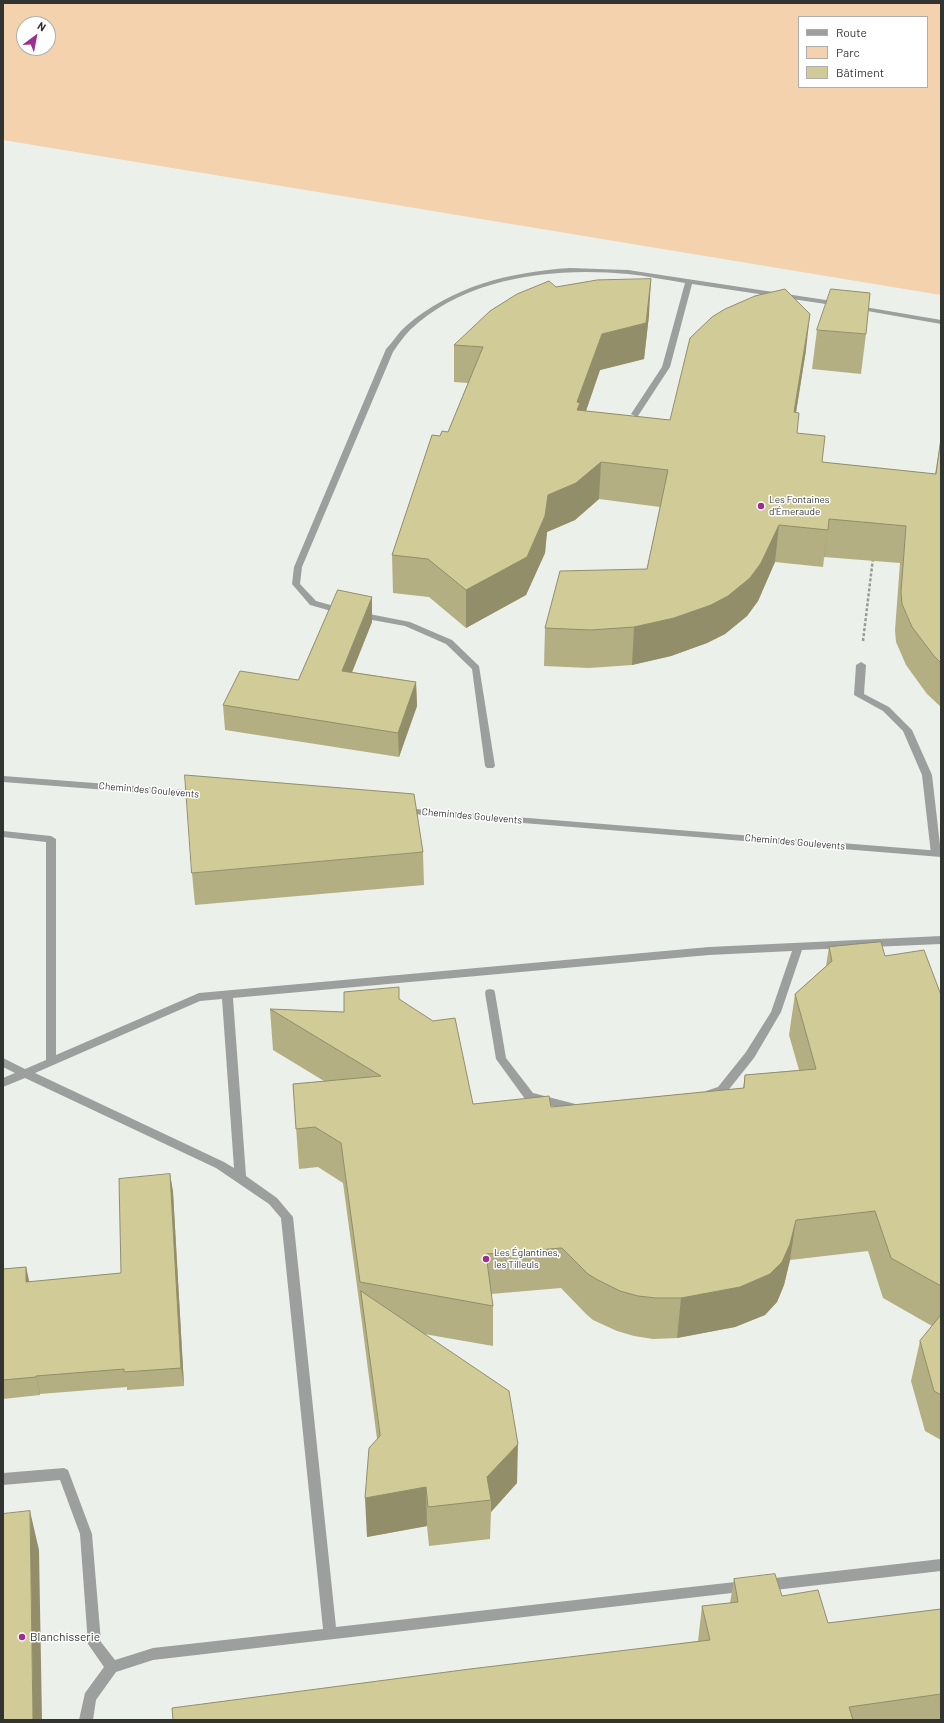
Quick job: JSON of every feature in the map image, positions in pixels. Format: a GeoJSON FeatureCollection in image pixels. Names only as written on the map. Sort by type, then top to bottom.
{"type":"FeatureCollection","features":[{"type":"Feature","properties":{"kind":"street"},"geometry":{"type":"LineString","coordinates":[[490,766],[476,668],[449,642],[407,624],[355,614],[313,603],[296,584],[298,567],[389,351],[408,329],[438,306],[468,290],[512,276],[553,270],[593,268],[689,281],[915,316],[941,322]]}},
{"type":"Feature","properties":{"kind":"street"},"geometry":{"type":"LineString","coordinates":[[635,414],[666,367],[689,281]]}},
{"type":"Feature","properties":{"kind":"street"},"geometry":{"type":"LineString","coordinates":[[861,665],[859,695],[886,709],[907,730],[927,775],[938,854]]}},
{"type":"Feature","properties":{"kind":"street","name":"Chemin des Goulevents"},"geometry":{"type":"LineString","coordinates":[[3,779],[209,795]]}},
{"type":"Feature","properties":{"kind":"street","name":"Chemin des Goulevents"},"geometry":{"type":"LineString","coordinates":[[390,810],[938,854]]}},
{"type":"Feature","properties":{"kind":"street"},"geometry":{"type":"LineString","coordinates":[[3,834],[51,839],[51,1060]]}},
{"type":"Feature","properties":{"kind":"street"},"geometry":{"type":"LineString","coordinates":[[3,1083],[51,1060],[199,997],[709,951],[941,940]]}},
{"type":"Feature","properties":{"kind":"street"},"geometry":{"type":"LineString","coordinates":[[701,1097],[722,1090],[750,1055],[776,1012],[798,946]]}},
{"type":"Feature","properties":{"kind":"street"},"geometry":{"type":"LineString","coordinates":[[490,993],[501,1059],[529,1096],[587,1111]]}},
{"type":"Feature","properties":{"kind":"street"},"geometry":{"type":"LineString","coordinates":[[227,994],[240,1178]]}},
{"type":"Feature","properties":{"kind":"street"},"geometry":{"type":"LineString","coordinates":[[3,1062],[220,1165],[274,1201],[287,1217],[330,1634]]}},
{"type":"Feature","properties":{"kind":"street"},"geometry":{"type":"LineString","coordinates":[[3,1480],[64,1474],[86,1534],[95,1644],[112,1667]]}},
{"type":"Feature","properties":{"kind":"street"},"geometry":{"type":"LineString","coordinates":[[86,1720],[90,1698],[112,1667],[153,1654],[941,1565]]}},
{"type":"Feature","properties":{"kind":"path"},"geometry":{"type":"LineString","coordinates":[[861,665],[867,600],[873,558]]}},
{"type":"Feature","properties":{"kind":"green space"},"geometry":{"type":"Polygon","coordinates":[[[3,3],[941,3],[941,295],[3,140],[3,3]]]}},
{"type":"Feature","properties":{"kind":"building","name":"Les Fontaines d'Émeraude"},"geometry":{"type":"Polygon","coordinates":[[[651,279],[646,323],[602,334],[577,402],[580,403],[577,410],[670,420],[690,338],[712,317],[725,309],[755,296],[785,289],[810,314],[794,412],[799,413],[797,433],[825,436],[822,462],[936,474],[941,438],[941,663],[912,627],[902,604],[901,592],[906,526],[829,519],[828,530],[779,525],[761,563],[750,578],[728,596],[711,605],[674,618],[634,627],[591,630],[545,628],[560,571],[647,569],[668,470],[601,462],[576,483],[548,495],[545,516],[527,557],[466,590],[428,559],[392,555],[432,435],[440,436],[442,431],[448,432],[483,347],[454,345],[490,311],[517,294],[549,281],[556,287],[597,280],[651,279]]]}},
{"type":"Feature","properties":{"kind":"building"},"geometry":{"type":"Polygon","coordinates":[[[831,289],[870,293],[866,334],[817,330],[831,289]]]}},
{"type":"Feature","properties":{"kind":"building"},"geometry":{"type":"Polygon","coordinates":[[[338,590],[372,597],[342,671],[416,682],[398,733],[223,705],[240,671],[298,680],[338,590]]]}},
{"type":"Feature","properties":{"kind":"building"},"geometry":{"type":"Polygon","coordinates":[[[185,775],[414,794],[423,852],[192,873],[185,775]]]}},
{"type":"Feature","properties":{"kind":"building","name":"Les Églantines, les Tilleuls"},"geometry":{"type":"Polygon","coordinates":[[[881,942],[885,956],[924,950],[941,995],[941,1286],[891,1258],[875,1211],[796,1220],[790,1244],[782,1262],[770,1274],[740,1287],[681,1298],[638,1296],[620,1291],[588,1274],[562,1248],[486,1254],[493,1306],[360,1282],[341,1143],[315,1127],[296,1129],[293,1084],[381,1076],[270,1009],[344,1012],[344,992],[399,987],[399,999],[433,1021],[455,1018],[473,1104],[549,1096],[551,1107],[744,1088],[745,1075],[816,1069],[795,994],[832,961],[829,947],[881,942]]]}},
{"type":"Feature","properties":{"kind":"building"},"geometry":{"type":"Polygon","coordinates":[[[170,1174],[181,1368],[124,1372],[124,1369],[3,1380],[3,1269],[26,1267],[26,1282],[121,1273],[119,1179],[170,1174]]]}},
{"type":"Feature","properties":{"kind":"building"},"geometry":{"type":"Polygon","coordinates":[[[361,1291],[509,1391],[518,1444],[487,1477],[491,1500],[428,1507],[426,1487],[365,1498],[369,1448],[380,1436],[361,1291]]]}},
{"type":"Feature","properties":{"kind":"building"},"geometry":{"type":"Polygon","coordinates":[[[941,1315],[941,1395],[934,1391],[920,1341],[941,1315]]]}},
{"type":"Feature","properties":{"kind":"building","name":"Blanchisserie"},"geometry":{"type":"Polygon","coordinates":[[[30,1511],[33,1720],[3,1720],[3,1514],[30,1511]]]}},
{"type":"Feature","properties":{"kind":"building"},"geometry":{"type":"Polygon","coordinates":[[[775,1574],[782,1596],[818,1590],[828,1623],[941,1609],[941,1694],[849,1707],[853,1720],[173,1720],[172,1708],[470,1669],[710,1640],[702,1606],[738,1602],[734,1579],[775,1574]]]}},
{"type":"Feature","properties":{"kind":"place","name":"Les Fontaines d'Émeraude"},"geometry":{"type":"Point","coordinates":[761,506]}},
{"type":"Feature","properties":{"kind":"place","name":"Les Églantines, les Tilleuls"},"geometry":{"type":"Point","coordinates":[486,1259]}},
{"type":"Feature","properties":{"kind":"place","name":"Blanchisserie"},"geometry":{"type":"Point","coordinates":[22,1637]}}]}
